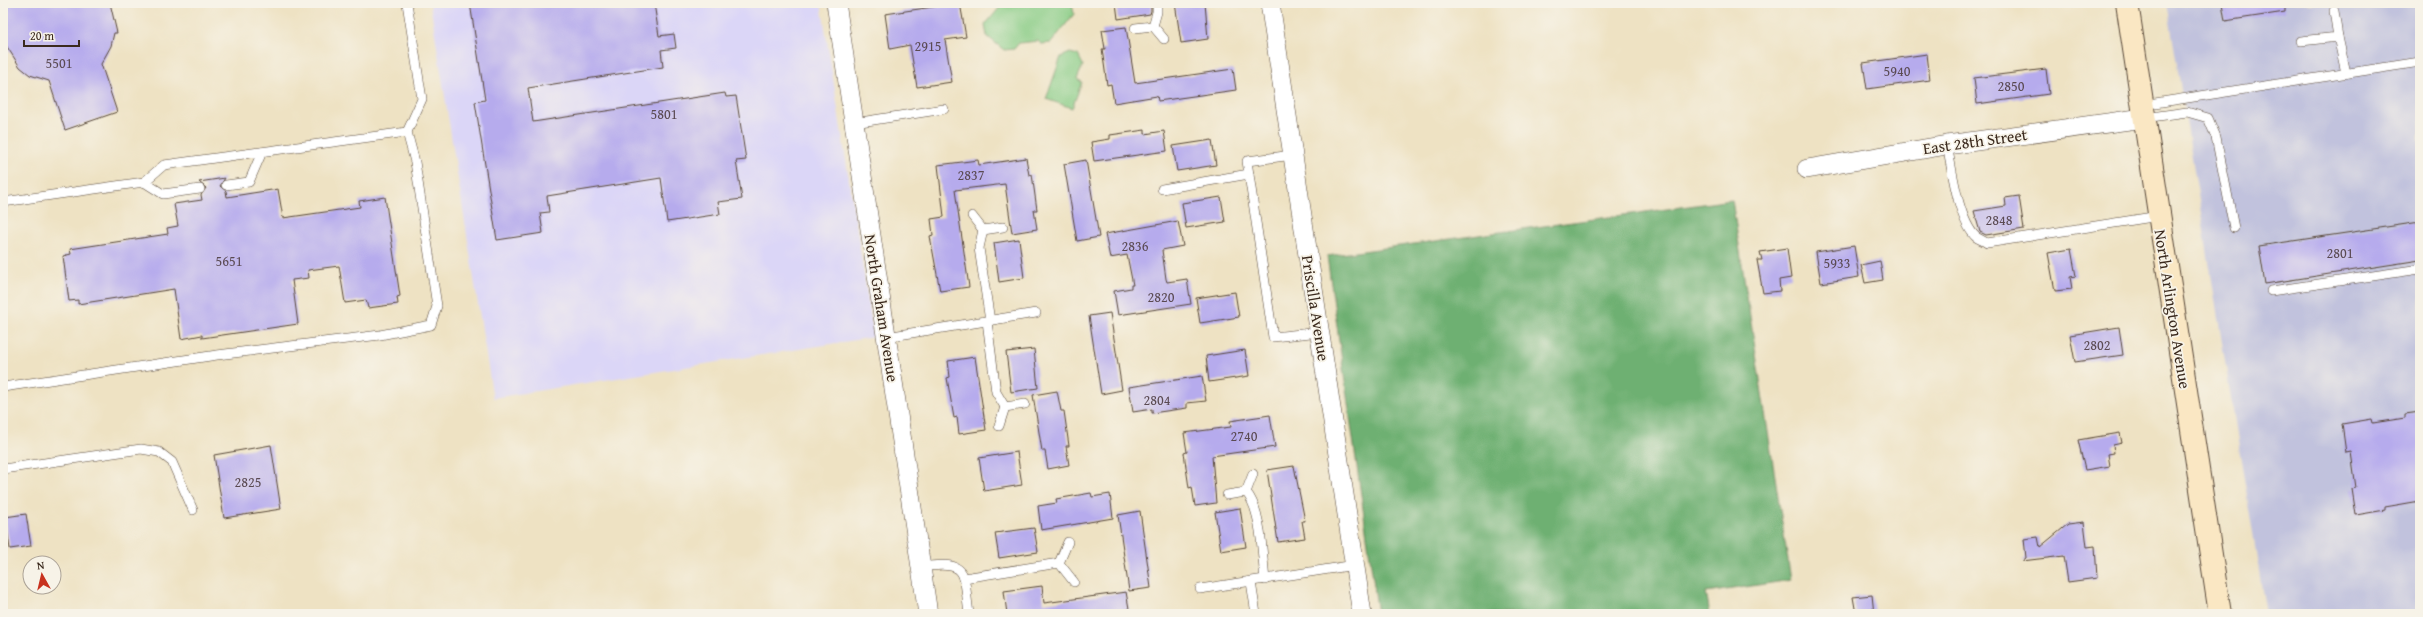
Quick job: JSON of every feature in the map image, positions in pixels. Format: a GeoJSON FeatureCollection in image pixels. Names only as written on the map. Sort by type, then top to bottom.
{"type":"FeatureCollection","features":[{"type":"Feature","properties":{"kind":"main road","name":"North Arlington Avenue"},"geometry":{"type":"LineString","coordinates":[[2127,3],[2220,614]]}},
{"type":"Feature","properties":{"kind":"street","name":"North Graham Avenue"},"geometry":{"type":"LineString","coordinates":[[836,3],[928,614]]}},
{"type":"Feature","properties":{"kind":"street","name":"Priscilla Avenue"},"geometry":{"type":"LineString","coordinates":[[1270,3],[1362,614]]}},
{"type":"Feature","properties":{"kind":"street","name":"East 28th Street"},"geometry":{"type":"LineString","coordinates":[[1807,168],[2143,111]]}},
{"type":"Feature","properties":{"kind":"lane"},"geometry":{"type":"LineString","coordinates":[[3,387],[218,355],[380,335],[431,325],[437,306],[415,162],[407,132],[422,98],[407,3]]}},
{"type":"Feature","properties":{"kind":"lane"},"geometry":{"type":"LineString","coordinates":[[1153,26],[1157,12],[1157,3]]}},
{"type":"Feature","properties":{"kind":"lane"},"geometry":{"type":"LineString","coordinates":[[2334,11],[2346,73]]}},
{"type":"Feature","properties":{"kind":"lane"},"geometry":{"type":"LineString","coordinates":[[1135,28],[1153,26]]}},
{"type":"Feature","properties":{"kind":"lane"},"geometry":{"type":"LineString","coordinates":[[1153,26],[1164,39]]}},
{"type":"Feature","properties":{"kind":"lane"},"geometry":{"type":"LineString","coordinates":[[2301,41],[2338,37]]}},
{"type":"Feature","properties":{"kind":"lane"},"geometry":{"type":"LineString","coordinates":[[2143,111],[2346,73],[2420,62]]}},
{"type":"Feature","properties":{"kind":"lane"},"geometry":{"type":"LineString","coordinates":[[854,123],[944,109]]}},
{"type":"Feature","properties":{"kind":"lane"},"geometry":{"type":"LineString","coordinates":[[2143,111],[2187,112],[2208,118],[2216,137],[2234,228]]}},
{"type":"Feature","properties":{"kind":"lane"},"geometry":{"type":"LineString","coordinates":[[3,202],[144,182],[164,165],[407,132]]}},
{"type":"Feature","properties":{"kind":"lane"},"geometry":{"type":"LineString","coordinates":[[1947,145],[1961,205],[1968,223],[1976,237],[1988,243],[2159,216]]}},
{"type":"Feature","properties":{"kind":"lane"},"geometry":{"type":"LineString","coordinates":[[226,185],[249,182],[262,152]]}},
{"type":"Feature","properties":{"kind":"lane"},"geometry":{"type":"LineString","coordinates":[[1293,155],[1247,161],[1273,337],[1320,332]]}},
{"type":"Feature","properties":{"kind":"lane"},"geometry":{"type":"LineString","coordinates":[[1162,189],[1249,174]]}},
{"type":"Feature","properties":{"kind":"lane"},"geometry":{"type":"LineString","coordinates":[[144,182],[163,194],[200,189]]}},
{"type":"Feature","properties":{"kind":"lane"},"geometry":{"type":"LineString","coordinates":[[972,216],[983,230]]}},
{"type":"Feature","properties":{"kind":"lane"},"geometry":{"type":"LineString","coordinates":[[983,230],[1003,227]]}},
{"type":"Feature","properties":{"kind":"lane"},"geometry":{"type":"LineString","coordinates":[[983,230],[979,248],[996,392],[1005,407],[999,426]]}},
{"type":"Feature","properties":{"kind":"lane"},"geometry":{"type":"LineString","coordinates":[[2271,291],[2420,269]]}},
{"type":"Feature","properties":{"kind":"lane"},"geometry":{"type":"LineString","coordinates":[[886,337],[1036,313]]}},
{"type":"Feature","properties":{"kind":"lane"},"geometry":{"type":"LineString","coordinates":[[1005,407],[1025,404]]}},
{"type":"Feature","properties":{"kind":"lane"},"geometry":{"type":"LineString","coordinates":[[3,469],[141,449],[159,452],[172,462],[192,510]]}},
{"type":"Feature","properties":{"kind":"lane"},"geometry":{"type":"LineString","coordinates":[[1246,492],[1253,474]]}},
{"type":"Feature","properties":{"kind":"lane"},"geometry":{"type":"LineString","coordinates":[[1246,492],[1253,501],[1256,514],[1265,580]]}},
{"type":"Feature","properties":{"kind":"lane"},"geometry":{"type":"LineString","coordinates":[[1227,495],[1246,492]]}},
{"type":"Feature","properties":{"kind":"lane"},"geometry":{"type":"LineString","coordinates":[[1059,563],[1068,542]]}},
{"type":"Feature","properties":{"kind":"lane"},"geometry":{"type":"LineString","coordinates":[[964,578],[1059,563]]}},
{"type":"Feature","properties":{"kind":"lane"},"geometry":{"type":"LineString","coordinates":[[1059,563],[1074,582]]}},
{"type":"Feature","properties":{"kind":"lane"},"geometry":{"type":"LineString","coordinates":[[921,567],[950,564],[959,570],[964,578],[969,614]]}},
{"type":"Feature","properties":{"kind":"lane"},"geometry":{"type":"LineString","coordinates":[[1200,589],[1355,565]]}},
{"type":"Feature","properties":{"kind":"lane"},"geometry":{"type":"LineString","coordinates":[[1251,582],[1256,614]]}},
{"type":"Feature","properties":{"kind":"shaded area"},"geometry":{"type":"Polygon","coordinates":[[[430,3],[821,3],[874,337],[493,398],[430,3]]]}},
{"type":"Feature","properties":{"kind":"shaded area"},"geometry":{"type":"Polygon","coordinates":[[[2167,3],[2420,3],[2420,614],[2266,614],[2167,3]]]}},
{"type":"Feature","properties":{"kind":"green space"},"geometry":{"type":"Polygon","coordinates":[[[1000,3],[1072,3],[1074,14],[1051,43],[1041,44],[1038,41],[1019,43],[1014,49],[1004,50],[987,36],[985,25],[1000,7],[1000,3]]]}},
{"type":"Feature","properties":{"kind":"green space"},"geometry":{"type":"Polygon","coordinates":[[[1070,53],[1078,55],[1083,65],[1077,79],[1082,82],[1072,108],[1046,99],[1061,57],[1070,53]]]}},
{"type":"Feature","properties":{"kind":"green space"},"geometry":{"type":"Polygon","coordinates":[[[1732,200],[1791,580],[1706,593],[1710,614],[1378,614],[1327,256],[1732,200]]]}},
{"type":"Feature","properties":{"kind":"building"},"geometry":{"type":"Polygon","coordinates":[[[3,3],[110,3],[117,33],[114,33],[111,46],[101,64],[117,112],[65,130],[49,81],[30,75],[20,67],[4,42],[3,3]]]}},
{"type":"Feature","properties":{"kind":"building"},"geometry":{"type":"Polygon","coordinates":[[[470,3],[654,3],[659,36],[674,34],[676,48],[661,50],[663,67],[528,88],[533,122],[725,93],[726,97],[736,96],[746,160],[736,161],[742,199],[718,202],[720,214],[667,222],[661,178],[547,196],[549,212],[540,213],[543,233],[497,240],[475,102],[485,100],[470,3]]]}},
{"type":"Feature","properties":{"kind":"building"},"geometry":{"type":"Polygon","coordinates":[[[960,3],[966,37],[945,40],[952,82],[917,87],[910,45],[890,49],[885,14],[960,3]]]}},
{"type":"Feature","properties":{"kind":"building"},"geometry":{"type":"Polygon","coordinates":[[[1116,3],[1151,3],[1151,11],[1150,14],[1118,19],[1116,3]]]}},
{"type":"Feature","properties":{"kind":"building"},"geometry":{"type":"Polygon","coordinates":[[[1175,3],[1205,3],[1208,39],[1181,43],[1175,3]]]}},
{"type":"Feature","properties":{"kind":"building"},"geometry":{"type":"Polygon","coordinates":[[[2222,3],[2285,3],[2285,12],[2225,21],[2222,3]]]}},
{"type":"Feature","properties":{"kind":"building"},"geometry":{"type":"Polygon","coordinates":[[[1126,27],[1135,83],[1233,69],[1236,90],[1158,101],[1157,96],[1114,103],[1111,84],[1107,85],[1102,49],[1105,49],[1102,30],[1126,27]]]}},
{"type":"Feature","properties":{"kind":"building"},"geometry":{"type":"Polygon","coordinates":[[[1927,54],[1930,80],[1867,89],[1863,63],[1927,54]]]}},
{"type":"Feature","properties":{"kind":"building"},"geometry":{"type":"Polygon","coordinates":[[[2046,69],[2049,94],[1977,104],[1974,78],[2046,69]]]}},
{"type":"Feature","properties":{"kind":"building"},"geometry":{"type":"Polygon","coordinates":[[[1145,130],[1145,134],[1164,131],[1167,151],[1094,161],[1091,142],[1110,139],[1110,135],[1145,130]]]}},
{"type":"Feature","properties":{"kind":"building"},"geometry":{"type":"Polygon","coordinates":[[[1212,140],[1216,165],[1177,171],[1173,146],[1212,140]]]}},
{"type":"Feature","properties":{"kind":"building"},"geometry":{"type":"Polygon","coordinates":[[[1026,158],[1029,175],[1032,174],[1037,210],[1034,210],[1037,229],[1012,233],[1005,184],[955,190],[969,287],[940,291],[930,236],[933,235],[931,219],[944,217],[938,165],[978,160],[979,165],[1026,158]]]}},
{"type":"Feature","properties":{"kind":"building"},"geometry":{"type":"Polygon","coordinates":[[[1086,160],[1099,237],[1077,241],[1064,164],[1086,160]]]}},
{"type":"Feature","properties":{"kind":"building"},"geometry":{"type":"Polygon","coordinates":[[[225,178],[220,186],[226,191],[227,197],[278,189],[283,218],[360,207],[359,201],[385,197],[400,296],[397,297],[398,304],[368,308],[366,300],[345,303],[339,266],[308,270],[309,278],[292,280],[298,324],[202,338],[202,335],[181,339],[174,289],[78,304],[78,300],[69,301],[63,256],[71,254],[70,249],[168,234],[167,228],[178,226],[174,204],[202,200],[201,195],[206,188],[199,182],[225,178]]]}},
{"type":"Feature","properties":{"kind":"building"},"geometry":{"type":"Polygon","coordinates":[[[2019,196],[2024,229],[1986,235],[1980,232],[1974,211],[2006,206],[2005,198],[2019,196]]]}},
{"type":"Feature","properties":{"kind":"building"},"geometry":{"type":"Polygon","coordinates":[[[1221,197],[1225,222],[1186,228],[1182,203],[1221,197]]]}},
{"type":"Feature","properties":{"kind":"building"},"geometry":{"type":"Polygon","coordinates":[[[1178,221],[1183,246],[1162,250],[1166,279],[1167,282],[1187,279],[1191,304],[1118,315],[1114,291],[1131,288],[1131,285],[1133,285],[1127,255],[1110,258],[1105,234],[1178,221]]]}},
{"type":"Feature","properties":{"kind":"building"},"geometry":{"type":"Polygon","coordinates":[[[2420,222],[2420,260],[2265,284],[2259,246],[2420,222]]]}},
{"type":"Feature","properties":{"kind":"building"},"geometry":{"type":"Polygon","coordinates":[[[1019,239],[1024,278],[999,282],[994,243],[1019,239]]]}},
{"type":"Feature","properties":{"kind":"building"},"geometry":{"type":"Polygon","coordinates":[[[1854,246],[1859,277],[1821,283],[1816,252],[1854,246]]]}},
{"type":"Feature","properties":{"kind":"building"},"geometry":{"type":"Polygon","coordinates":[[[1787,248],[1791,278],[1779,280],[1780,291],[1763,293],[1757,260],[1762,260],[1760,252],[1787,248]]]}},
{"type":"Feature","properties":{"kind":"building"},"geometry":{"type":"Polygon","coordinates":[[[2071,249],[2076,276],[2070,277],[2072,289],[2055,291],[2048,253],[2071,249]]]}},
{"type":"Feature","properties":{"kind":"building"},"geometry":{"type":"Polygon","coordinates":[[[1880,261],[1883,280],[1865,283],[1861,265],[1880,261]]]}},
{"type":"Feature","properties":{"kind":"building"},"geometry":{"type":"Polygon","coordinates":[[[1235,292],[1239,317],[1200,323],[1196,298],[1235,292]]]}},
{"type":"Feature","properties":{"kind":"building"},"geometry":{"type":"Polygon","coordinates":[[[1110,313],[1122,390],[1101,394],[1089,316],[1110,313]]]}},
{"type":"Feature","properties":{"kind":"building"},"geometry":{"type":"Polygon","coordinates":[[[2119,327],[2123,355],[2075,362],[2070,335],[2119,327]]]}},
{"type":"Feature","properties":{"kind":"building"},"geometry":{"type":"Polygon","coordinates":[[[1034,349],[1038,388],[1011,392],[1006,352],[1034,349]]]}},
{"type":"Feature","properties":{"kind":"building"},"geometry":{"type":"Polygon","coordinates":[[[1245,350],[1249,376],[1209,382],[1206,356],[1245,350]]]}},
{"type":"Feature","properties":{"kind":"building"},"geometry":{"type":"Polygon","coordinates":[[[975,357],[986,430],[959,434],[957,417],[954,418],[947,378],[950,377],[948,361],[975,357]]]}},
{"type":"Feature","properties":{"kind":"building"},"geometry":{"type":"Polygon","coordinates":[[[1202,376],[1206,401],[1187,403],[1187,408],[1152,413],[1152,409],[1133,412],[1129,387],[1202,376]]]}},
{"type":"Feature","properties":{"kind":"building"},"geometry":{"type":"Polygon","coordinates":[[[1057,391],[1061,411],[1064,411],[1069,446],[1066,446],[1069,465],[1048,469],[1045,451],[1042,451],[1033,395],[1057,391]]]}},
{"type":"Feature","properties":{"kind":"building"},"geometry":{"type":"Polygon","coordinates":[[[2420,412],[2420,501],[2385,507],[2385,510],[2356,515],[2352,489],[2356,488],[2351,452],[2346,453],[2342,424],[2372,419],[2373,423],[2405,418],[2405,414],[2420,412]]]}},
{"type":"Feature","properties":{"kind":"building"},"geometry":{"type":"Polygon","coordinates":[[[1270,415],[1275,447],[1212,456],[1216,503],[1195,506],[1192,487],[1189,488],[1184,453],[1187,452],[1184,433],[1231,427],[1230,421],[1270,415]]]}},
{"type":"Feature","properties":{"kind":"building"},"geometry":{"type":"Polygon","coordinates":[[[2120,433],[2122,443],[2113,445],[2114,453],[2108,454],[2110,466],[2085,470],[2078,440],[2120,433]]]}},
{"type":"Feature","properties":{"kind":"building"},"geometry":{"type":"Polygon","coordinates":[[[271,445],[281,509],[224,518],[214,455],[271,445]]]}},
{"type":"Feature","properties":{"kind":"building"},"geometry":{"type":"Polygon","coordinates":[[[1017,452],[1022,485],[984,491],[979,458],[1017,452]]]}},
{"type":"Feature","properties":{"kind":"building"},"geometry":{"type":"Polygon","coordinates":[[[1294,466],[1305,521],[1302,521],[1305,538],[1278,542],[1267,470],[1294,466]]]}},
{"type":"Feature","properties":{"kind":"building"},"geometry":{"type":"Polygon","coordinates":[[[1091,493],[1092,497],[1110,494],[1113,518],[1041,530],[1038,506],[1057,503],[1056,499],[1091,493]]]}},
{"type":"Feature","properties":{"kind":"building"},"geometry":{"type":"Polygon","coordinates":[[[1240,508],[1246,547],[1221,551],[1215,512],[1240,508]]]}},
{"type":"Feature","properties":{"kind":"building"},"geometry":{"type":"Polygon","coordinates":[[[1140,511],[1151,588],[1129,591],[1118,515],[1140,511]]]}},
{"type":"Feature","properties":{"kind":"building"},"geometry":{"type":"Polygon","coordinates":[[[26,514],[31,546],[10,549],[5,517],[26,514]]]}},
{"type":"Feature","properties":{"kind":"building"},"geometry":{"type":"Polygon","coordinates":[[[2084,522],[2087,547],[2095,546],[2097,578],[2068,582],[2064,556],[2022,561],[2026,558],[2024,539],[2038,537],[2040,547],[2068,524],[2084,522]]]}},
{"type":"Feature","properties":{"kind":"building"},"geometry":{"type":"Polygon","coordinates":[[[1034,528],[1038,552],[999,558],[995,533],[1034,528]]]}},
{"type":"Feature","properties":{"kind":"building"},"geometry":{"type":"Polygon","coordinates":[[[1042,586],[1044,603],[1126,592],[1130,614],[1032,614],[1032,612],[1007,614],[1004,591],[1042,586]]]}},
{"type":"Feature","properties":{"kind":"building"},"geometry":{"type":"Polygon","coordinates":[[[1872,595],[1874,614],[1856,614],[1853,597],[1872,595]]]}}]}
